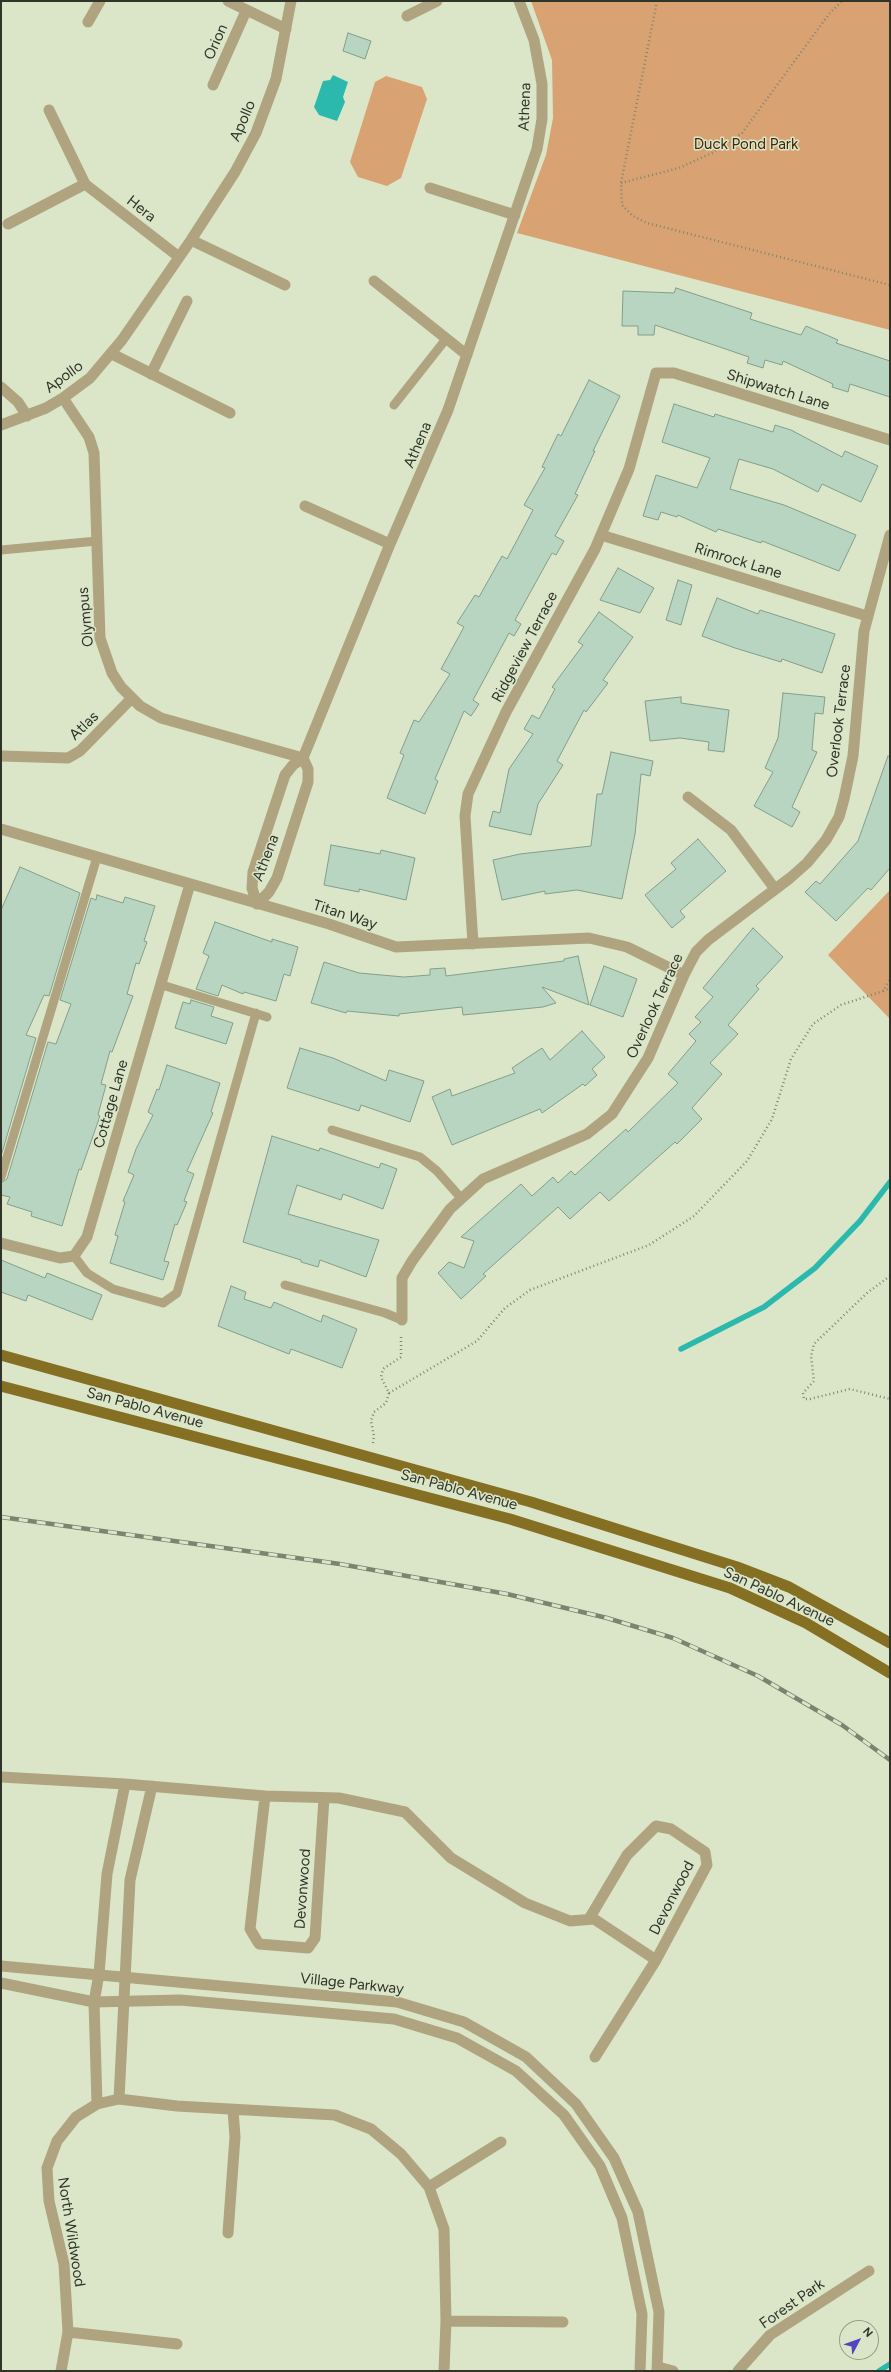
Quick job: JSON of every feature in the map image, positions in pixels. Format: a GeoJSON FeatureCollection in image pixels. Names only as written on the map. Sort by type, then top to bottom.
{"type":"FeatureCollection","features":[{"type":"Feature","properties":{"kind":"main road","name":"San Pablo Avenue"},"geometry":{"type":"LineString","coordinates":[[1,1355],[531,1502],[737,1567],[789,1587],[890,1643]]}},
{"type":"Feature","properties":{"kind":"main road","name":"San Pablo Avenue"},"geometry":{"type":"LineString","coordinates":[[1,1386],[510,1519],[730,1588],[812,1626],[890,1673]]}},
{"type":"Feature","properties":{"kind":"street"},"geometry":{"type":"LineString","coordinates":[[88,22],[100,1]]}},
{"type":"Feature","properties":{"kind":"street","name":"Orion"},"geometry":{"type":"LineString","coordinates":[[228,1],[286,29]]}},
{"type":"Feature","properties":{"kind":"street","name":"Apollo"},"geometry":{"type":"LineString","coordinates":[[1,425],[27,416],[64,398],[90,378],[112,354],[191,240],[236,172],[256,133],[276,79],[291,1]]}},
{"type":"Feature","properties":{"kind":"street"},"geometry":{"type":"LineString","coordinates":[[407,16],[437,1]]}},
{"type":"Feature","properties":{"kind":"street","name":"Athena"},"geometry":{"type":"LineString","coordinates":[[303,758],[308,769],[305,789],[277,878],[269,892],[258,904],[252,888],[253,872],[285,775],[293,765],[303,758],[390,544],[437,440],[515,215],[540,134],[543,102],[537,53],[529,25],[519,1]]}},
{"type":"Feature","properties":{"kind":"street","name":"Orion"},"geometry":{"type":"LineString","coordinates":[[213,85],[246,11]]}},
{"type":"Feature","properties":{"kind":"street","name":"Hera"},"geometry":{"type":"LineString","coordinates":[[49,110],[84,184],[179,257]]}},
{"type":"Feature","properties":{"kind":"street"},"geometry":{"type":"LineString","coordinates":[[8,224],[84,184]]}},
{"type":"Feature","properties":{"kind":"street"},"geometry":{"type":"LineString","coordinates":[[430,188],[515,215]]}},
{"type":"Feature","properties":{"kind":"street"},"geometry":{"type":"LineString","coordinates":[[191,240],[285,285]]}},
{"type":"Feature","properties":{"kind":"street"},"geometry":{"type":"LineString","coordinates":[[374,281],[467,355]]}},
{"type":"Feature","properties":{"kind":"street"},"geometry":{"type":"LineString","coordinates":[[151,374],[187,301]]}},
{"type":"Feature","properties":{"kind":"street"},"geometry":{"type":"LineString","coordinates":[[112,354],[230,413]]}},
{"type":"Feature","properties":{"kind":"street","name":"Shipwatch Lane"},"geometry":{"type":"LineString","coordinates":[[656,374],[674,373],[890,440]]}},
{"type":"Feature","properties":{"kind":"street","name":"Ridgeview Terrace"},"geometry":{"type":"LineString","coordinates":[[473,944],[465,816],[468,794],[506,712],[601,535],[629,469],[656,374]]}},
{"type":"Feature","properties":{"kind":"street"},"geometry":{"type":"LineString","coordinates":[[1,387],[18,402],[27,416]]}},
{"type":"Feature","properties":{"kind":"street","name":"Olympus"},"geometry":{"type":"LineString","coordinates":[[64,398],[89,437],[94,453],[100,638],[112,673],[132,698],[151,713],[172,723],[303,758]]}},
{"type":"Feature","properties":{"kind":"street"},"geometry":{"type":"LineString","coordinates":[[305,506],[390,544]]}},
{"type":"Feature","properties":{"kind":"street","name":"Rimrock Lane"},"geometry":{"type":"LineString","coordinates":[[601,535],[867,616]]}},
{"type":"Feature","properties":{"kind":"street","name":"Overlook Terrace"},"geometry":{"type":"LineString","coordinates":[[402,1320],[402,1278],[412,1261],[461,1198],[483,1179],[500,1170],[587,1134],[612,1114],[648,1058],[684,975],[696,952],[708,940],[807,863],[826,840],[839,817],[853,756],[864,631],[890,535]]}},
{"type":"Feature","properties":{"kind":"street","name":"Atlas"},"geometry":{"type":"LineString","coordinates":[[1,756],[68,758],[80,751],[132,698]]}},
{"type":"Feature","properties":{"kind":"street"},"geometry":{"type":"LineString","coordinates":[[688,797],[731,830],[775,889]]}},
{"type":"Feature","properties":{"kind":"street","name":"Titan Way"},"geometry":{"type":"LineString","coordinates":[[1,830],[329,924],[396,947],[589,938],[627,947],[684,975]]}},
{"type":"Feature","properties":{"kind":"street","name":"Cottage Lane"},"geometry":{"type":"LineString","coordinates":[[74,1256],[87,1238],[162,985],[190,884]]}},
{"type":"Feature","properties":{"kind":"street"},"geometry":{"type":"LineString","coordinates":[[1,1243],[60,1258],[74,1256]]}},
{"type":"Feature","properties":{"kind":"street"},"geometry":{"type":"LineString","coordinates":[[1,1777],[125,1784],[265,1796],[339,1798],[405,1812],[451,1858],[525,1903],[570,1921],[589,1919]]}},
{"type":"Feature","properties":{"kind":"street"},"geometry":{"type":"LineString","coordinates":[[96,2104],[94,2002],[99,1974],[107,1874],[125,1784]]}},
{"type":"Feature","properties":{"kind":"street"},"geometry":{"type":"LineString","coordinates":[[119,2099],[130,1880],[152,1786]]}},
{"type":"Feature","properties":{"kind":"street","name":"Devonwood"},"geometry":{"type":"LineString","coordinates":[[265,1796],[250,1929],[259,1944],[308,1948],[315,1938],[324,1798]]}},
{"type":"Feature","properties":{"kind":"street","name":"Devonwood"},"geometry":{"type":"LineString","coordinates":[[595,2057],[656,1960],[707,1865],[705,1852],[671,1829],[656,1826],[627,1855],[589,1919],[594,1919],[656,1960]]}},
{"type":"Feature","properties":{"kind":"street","name":"Village Parkway"},"geometry":{"type":"LineString","coordinates":[[1,1966],[20,1969],[99,1974],[124,1978],[397,2002],[464,2022],[526,2057],[576,2104],[614,2158],[635,2206],[651,2264],[659,2312],[658,2369]]}},
{"type":"Feature","properties":{"kind":"street","name":"Village Parkway"},"geometry":{"type":"LineString","coordinates":[[1,1983],[94,2002],[180,2000],[394,2019],[457,2038],[516,2071],[564,2115],[600,2166],[622,2218],[642,2314],[640,2371]]}},
{"type":"Feature","properties":{"kind":"street","name":"North Wildwood"},"geometry":{"type":"LineString","coordinates":[[61,2371],[68,2332],[64,2264],[49,2201],[47,2168],[56,2141],[76,2117],[96,2104],[119,2099],[177,2106],[335,2115],[371,2129],[401,2154],[429,2187],[444,2229],[446,2321],[444,2371]]}},
{"type":"Feature","properties":{"kind":"street"},"geometry":{"type":"LineString","coordinates":[[228,2234],[235,2137],[234,2110]]}},
{"type":"Feature","properties":{"kind":"street"},"geometry":{"type":"LineString","coordinates":[[429,2187],[501,2142]]}},
{"type":"Feature","properties":{"kind":"street","name":"Forest Park"},"geometry":{"type":"LineString","coordinates":[[738,2371],[770,2335],[869,2271]]}},
{"type":"Feature","properties":{"kind":"street"},"geometry":{"type":"LineString","coordinates":[[446,2321],[563,2322]]}},
{"type":"Feature","properties":{"kind":"street"},"geometry":{"type":"LineString","coordinates":[[68,2332],[178,2344]]}},
{"type":"Feature","properties":{"kind":"street"},"geometry":{"type":"LineString","coordinates":[[658,2369],[673,2371]]}},
{"type":"Feature","properties":{"kind":"lane"},"geometry":{"type":"LineString","coordinates":[[394,405],[446,339]]}},
{"type":"Feature","properties":{"kind":"lane"},"geometry":{"type":"LineString","coordinates":[[1,550],[96,541]]}},
{"type":"Feature","properties":{"kind":"lane"},"geometry":{"type":"LineString","coordinates":[[1,1177],[96,857]]}},
{"type":"Feature","properties":{"kind":"lane"},"geometry":{"type":"LineString","coordinates":[[162,985],[267,1017]]}},
{"type":"Feature","properties":{"kind":"lane"},"geometry":{"type":"LineString","coordinates":[[74,1256],[87,1273],[113,1289],[163,1302],[177,1293],[256,1013]]}},
{"type":"Feature","properties":{"kind":"lane"},"geometry":{"type":"LineString","coordinates":[[332,1130],[420,1157],[437,1171],[461,1198]]}},
{"type":"Feature","properties":{"kind":"lane"},"geometry":{"type":"LineString","coordinates":[[285,1285],[385,1313],[402,1320]]}},
{"type":"Feature","properties":{"kind":"path"},"geometry":{"type":"LineString","coordinates":[[657,1],[621,183],[622,205],[633,216],[648,223],[890,285]]}},
{"type":"Feature","properties":{"kind":"path"},"geometry":{"type":"LineString","coordinates":[[621,183],[692,162],[712,154],[742,133],[829,14],[842,1]]}},
{"type":"Feature","properties":{"kind":"path"},"geometry":{"type":"LineString","coordinates":[[883,991],[890,979]]}},
{"type":"Feature","properties":{"kind":"path"},"geometry":{"type":"LineString","coordinates":[[369,1458],[374,1436],[371,1421],[374,1412],[386,1402],[389,1393],[477,1341],[505,1308],[530,1290],[649,1246],[694,1216],[747,1161],[772,1119],[791,1059],[813,1024],[841,1005],[890,988]]}},
{"type":"Feature","properties":{"kind":"path"},"geometry":{"type":"LineString","coordinates":[[890,1276],[867,1293],[814,1344],[811,1356],[814,1381],[804,1393],[804,1399],[850,1390],[890,1399]]}},
{"type":"Feature","properties":{"kind":"path"},"geometry":{"type":"LineString","coordinates":[[389,1393],[381,1377],[383,1368],[401,1357],[402,1320]]}},
{"type":"Feature","properties":{"kind":"green space","name":"Duck Pond Park"},"geometry":{"type":"Polygon","coordinates":[[[531,1],[890,1],[890,330],[517,233],[546,155],[553,118],[552,60],[531,1]]]}},
{"type":"Feature","properties":{"kind":"green space"},"geometry":{"type":"Polygon","coordinates":[[[386,76],[422,87],[427,99],[401,178],[387,186],[358,177],[350,162],[375,82],[386,76]]]}},
{"type":"Feature","properties":{"kind":"green space"},"geometry":{"type":"Polygon","coordinates":[[[890,890],[890,1019],[828,955],[890,890]]]}},
{"type":"Feature","properties":{"kind":"water"},"geometry":{"type":"Polygon","coordinates":[[[333,75],[348,82],[343,97],[345,102],[337,121],[319,115],[314,107],[323,81],[330,80],[333,75]]]}},
{"type":"Feature","properties":{"kind":"building"},"geometry":{"type":"Polygon","coordinates":[[[348,33],[371,41],[365,59],[343,51],[348,33]]]}},
{"type":"Feature","properties":{"kind":"building"},"geometry":{"type":"Polygon","coordinates":[[[676,288],[752,313],[750,319],[801,335],[806,326],[838,340],[836,343],[890,361],[890,397],[850,384],[848,392],[832,387],[833,384],[783,361],[782,365],[765,360],[763,368],[747,363],[749,357],[655,325],[654,335],[638,335],[638,326],[622,326],[623,291],[674,293],[676,288]]]}},
{"type":"Feature","properties":{"kind":"building"},"geometry":{"type":"Polygon","coordinates":[[[589,380],[620,396],[593,451],[595,451],[575,494],[578,495],[555,536],[564,541],[556,555],[552,553],[515,620],[521,624],[514,636],[509,633],[473,700],[479,704],[471,716],[464,711],[435,779],[438,781],[425,814],[387,798],[404,755],[400,753],[414,720],[419,722],[450,674],[441,669],[464,627],[457,623],[475,595],[479,597],[502,556],[507,559],[533,510],[524,505],[545,468],[542,467],[558,434],[561,436],[589,380]]]}},
{"type":"Feature","properties":{"kind":"building"},"geometry":{"type":"Polygon","coordinates":[[[674,404],[714,417],[715,414],[773,432],[775,425],[791,430],[842,457],[845,451],[878,466],[861,502],[822,484],[818,492],[773,469],[739,459],[730,489],[784,505],[856,535],[839,571],[762,541],[761,543],[718,529],[716,532],[678,515],[677,517],[661,512],[658,520],[643,516],[656,475],[697,488],[710,458],[662,442],[674,404]]]}},
{"type":"Feature","properties":{"kind":"building"},"geometry":{"type":"Polygon","coordinates":[[[618,568],[654,588],[640,613],[600,600],[618,568]]]}},
{"type":"Feature","properties":{"kind":"building"},"geometry":{"type":"Polygon","coordinates":[[[678,580],[692,585],[681,625],[666,620],[678,580]]]}},
{"type":"Feature","properties":{"kind":"building"},"geometry":{"type":"Polygon","coordinates":[[[717,598],[758,614],[760,610],[835,634],[822,673],[782,659],[781,662],[735,648],[702,636],[717,598]]]}},
{"type":"Feature","properties":{"kind":"building"},"geometry":{"type":"Polygon","coordinates":[[[599,612],[633,637],[603,680],[608,683],[586,712],[584,710],[557,761],[563,765],[538,804],[531,835],[489,826],[493,811],[500,813],[509,769],[533,734],[524,729],[532,715],[539,719],[555,689],[552,687],[583,645],[578,642],[599,612]]]}},
{"type":"Feature","properties":{"kind":"building"},"geometry":{"type":"Polygon","coordinates":[[[783,693],[825,697],[823,714],[815,713],[812,750],[817,752],[792,807],[800,812],[792,827],[754,806],[773,772],[765,768],[778,738],[783,693]]]}},
{"type":"Feature","properties":{"kind":"building"},"geometry":{"type":"Polygon","coordinates":[[[681,697],[681,703],[729,710],[724,752],[708,750],[709,742],[680,738],[650,741],[645,701],[681,697]]]}},
{"type":"Feature","properties":{"kind":"building"},"geometry":{"type":"Polygon","coordinates":[[[611,752],[653,761],[650,776],[641,774],[635,834],[622,899],[577,890],[545,894],[545,891],[502,900],[493,860],[520,854],[591,846],[597,794],[602,794],[611,752]]]}},
{"type":"Feature","properties":{"kind":"building"},"geometry":{"type":"Polygon","coordinates":[[[888,756],[890,757],[890,868],[871,890],[868,888],[836,921],[805,892],[816,881],[820,884],[858,841],[888,756]]]}},
{"type":"Feature","properties":{"kind":"building"},"geometry":{"type":"Polygon","coordinates":[[[698,839],[726,871],[680,911],[685,917],[672,928],[645,895],[676,869],[671,863],[698,839]]]}},
{"type":"Feature","properties":{"kind":"building"},"geometry":{"type":"Polygon","coordinates":[[[331,845],[380,854],[381,850],[415,858],[406,900],[359,889],[359,892],[324,885],[331,845]]]}},
{"type":"Feature","properties":{"kind":"building"},"geometry":{"type":"Polygon","coordinates":[[[20,867],[80,893],[49,996],[44,995],[26,1035],[36,1038],[1,1156],[1,910],[20,867]]]}},
{"type":"Feature","properties":{"kind":"building"},"geometry":{"type":"Polygon","coordinates":[[[97,895],[123,903],[125,897],[155,906],[144,941],[147,942],[139,964],[136,963],[127,994],[133,996],[112,1052],[110,1051],[101,1084],[106,1085],[98,1115],[100,1116],[81,1170],[79,1169],[62,1226],[31,1216],[32,1212],[7,1204],[10,1197],[1,1195],[1,1183],[7,1179],[48,1042],[56,1044],[71,1004],[60,1000],[91,898],[96,900],[97,895]]]}},
{"type":"Feature","properties":{"kind":"building"},"geometry":{"type":"Polygon","coordinates":[[[215,922],[272,942],[272,939],[298,947],[290,976],[284,974],[276,1001],[244,992],[243,994],[222,985],[218,996],[196,989],[209,956],[203,953],[215,922]]]}},
{"type":"Feature","properties":{"kind":"building"},"geometry":{"type":"Polygon","coordinates":[[[753,928],[783,957],[756,986],[759,989],[728,1025],[738,1034],[710,1063],[722,1074],[692,1108],[702,1119],[677,1144],[675,1142],[609,1201],[600,1192],[570,1219],[558,1207],[483,1274],[486,1276],[461,1299],[438,1273],[449,1262],[464,1268],[474,1241],[461,1237],[521,1184],[532,1196],[553,1177],[558,1183],[571,1171],[575,1175],[626,1129],[628,1132],[678,1083],[668,1074],[696,1041],[689,1034],[701,1022],[695,1017],[713,997],[703,988],[753,928]]]}},
{"type":"Feature","properties":{"kind":"building"},"geometry":{"type":"Polygon","coordinates":[[[578,956],[589,1005],[542,987],[556,1003],[543,1007],[463,1015],[462,1007],[399,1014],[399,1016],[347,1011],[346,1013],[311,1003],[324,962],[359,973],[404,977],[430,975],[430,969],[445,968],[446,976],[564,961],[564,959],[578,956]]]}},
{"type":"Feature","properties":{"kind":"building"},"geometry":{"type":"Polygon","coordinates":[[[604,966],[637,979],[623,1017],[590,1005],[604,966]]]}},
{"type":"Feature","properties":{"kind":"building"},"geometry":{"type":"Polygon","coordinates":[[[191,1000],[214,1007],[211,1016],[233,1023],[226,1044],[175,1028],[183,1002],[190,1004],[191,1000]]]}},
{"type":"Feature","properties":{"kind":"building"},"geometry":{"type":"Polygon","coordinates":[[[582,1031],[605,1057],[592,1069],[597,1075],[585,1086],[583,1084],[542,1113],[540,1109],[452,1145],[432,1097],[450,1089],[452,1096],[515,1073],[512,1068],[542,1048],[550,1060],[582,1031]]]}},
{"type":"Feature","properties":{"kind":"building"},"geometry":{"type":"Polygon","coordinates":[[[300,1048],[333,1058],[386,1081],[389,1070],[424,1081],[410,1122],[361,1105],[359,1111],[287,1088],[300,1048]]]}},
{"type":"Feature","properties":{"kind":"building"},"geometry":{"type":"Polygon","coordinates":[[[167,1065],[220,1083],[211,1112],[213,1113],[187,1171],[194,1174],[184,1201],[187,1202],[177,1225],[175,1224],[164,1261],[169,1262],[163,1280],[110,1263],[118,1236],[115,1235],[125,1202],[123,1201],[134,1175],[128,1172],[136,1149],[153,1115],[148,1112],[157,1089],[159,1090],[167,1065]]]}},
{"type":"Feature","properties":{"kind":"building"},"geometry":{"type":"Polygon","coordinates":[[[272,1136],[319,1151],[320,1148],[379,1168],[381,1163],[397,1169],[383,1209],[343,1194],[341,1200],[297,1185],[288,1214],[379,1240],[366,1277],[320,1260],[318,1267],[301,1262],[301,1260],[243,1242],[272,1136]]]}},
{"type":"Feature","properties":{"kind":"building"},"geometry":{"type":"Polygon","coordinates":[[[1,1260],[45,1278],[47,1273],[102,1295],[92,1320],[28,1295],[26,1301],[1,1292],[1,1260]]]}},
{"type":"Feature","properties":{"kind":"building"},"geometry":{"type":"Polygon","coordinates":[[[231,1286],[246,1292],[244,1299],[271,1308],[274,1302],[321,1322],[323,1315],[357,1329],[342,1368],[291,1349],[289,1354],[218,1326],[231,1286]]]}},
{"type":"Feature","properties":{"kind":"waterway"},"geometry":{"type":"LineString","coordinates":[[681,1349],[764,1307],[815,1268],[860,1221],[890,1182]]}},
{"type":"Feature","properties":{"kind":"waterway"},"geometry":{"type":"LineString","coordinates":[[879,2371],[890,2364]]}},
{"type":"Feature","properties":{"kind":"railway"},"geometry":{"type":"LineString","coordinates":[[1,1517],[340,1564],[507,1594],[607,1618],[673,1638],[758,1676],[842,1725],[890,1760]]}}]}
